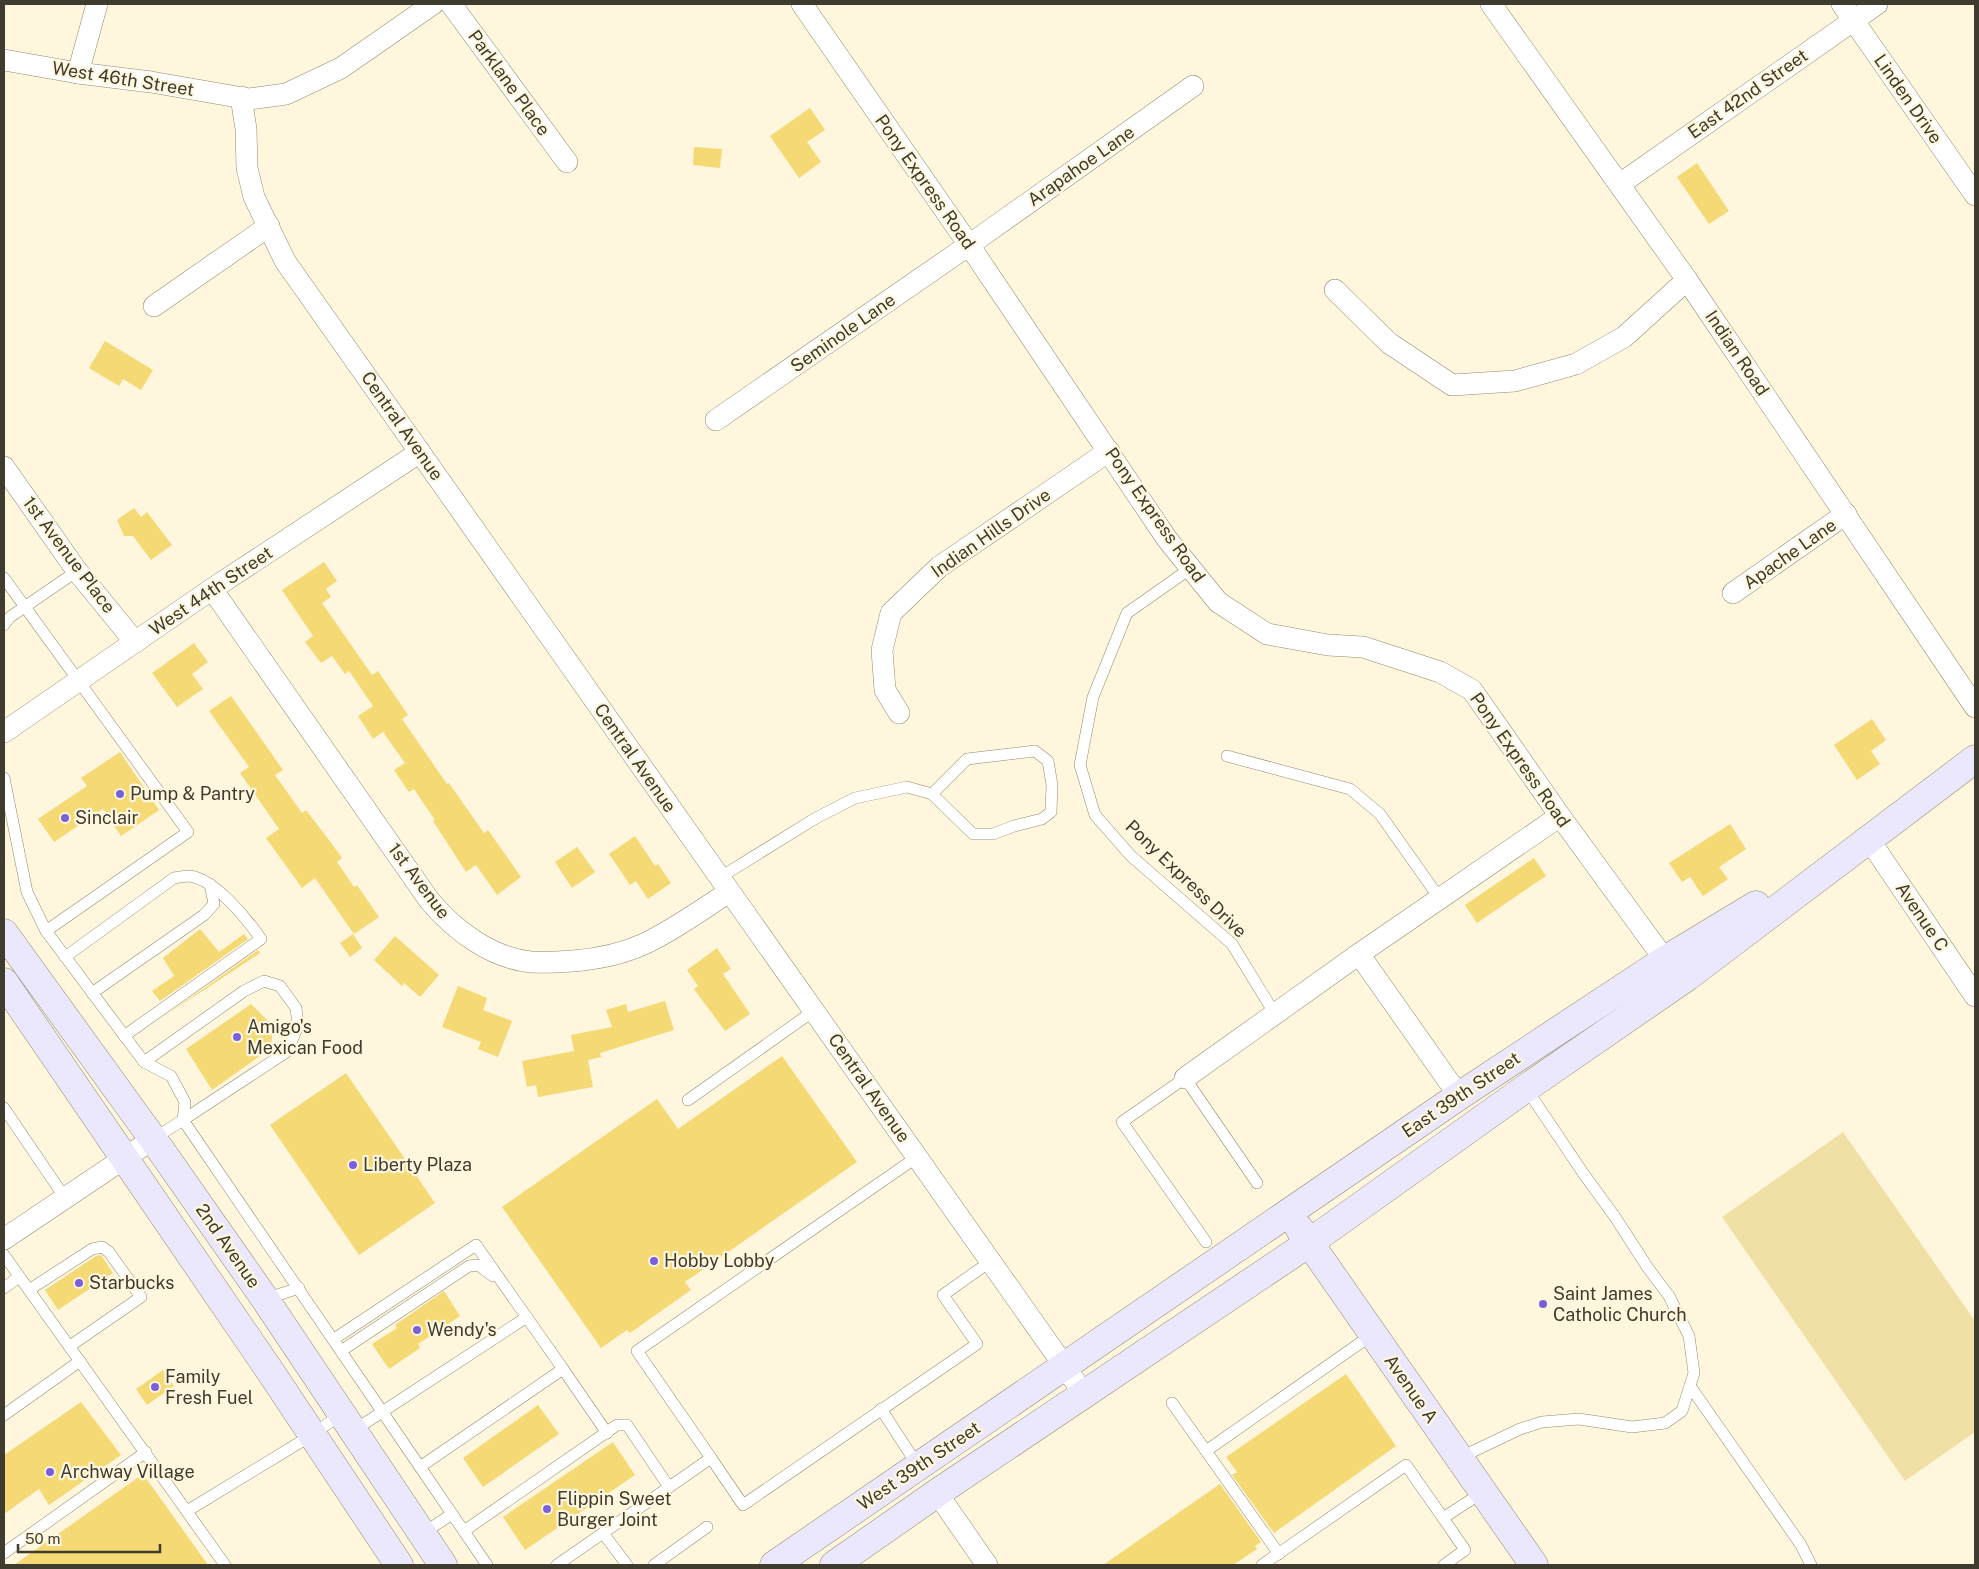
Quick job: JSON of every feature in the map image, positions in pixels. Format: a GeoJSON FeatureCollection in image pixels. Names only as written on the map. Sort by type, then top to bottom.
{"type":"FeatureCollection","features":[{"type":"Feature","properties":{"kind":"main road","name":"East 39th Street"},"geometry":{"type":"LineString","coordinates":[[1084,1394],[1309,1243],[1526,1088],[1688,977],[1868,838],[1975,759]]}},
{"type":"Feature","properties":{"kind":"main road","name":"East 39th Street"},"geometry":{"type":"LineString","coordinates":[[1064,1366],[1459,1096],[1665,960],[1868,838]]}},
{"type":"Feature","properties":{"kind":"main road","name":"2nd Avenue"},"geometry":{"type":"LineString","coordinates":[[4,933],[154,1139],[265,1299],[443,1565]]}},
{"type":"Feature","properties":{"kind":"main road","name":"2nd Avenue"},"geometry":{"type":"LineString","coordinates":[[4,982],[399,1565]]}},
{"type":"Feature","properties":{"kind":"main road","name":"Avenue A"},"geometry":{"type":"LineString","coordinates":[[1289,1213],[1534,1565]]}},
{"type":"Feature","properties":{"kind":"main road","name":"West 39th Street"},"geometry":{"type":"LineString","coordinates":[[774,1565],[1064,1366]]}},
{"type":"Feature","properties":{"kind":"main road","name":"West 39th Street"},"geometry":{"type":"LineString","coordinates":[[834,1565],[1084,1394]]}},
{"type":"Feature","properties":{"kind":"street"},"geometry":{"type":"LineString","coordinates":[[78,73],[97,4]]}},
{"type":"Feature","properties":{"kind":"street","name":"West 46th Street"},"geometry":{"type":"LineString","coordinates":[[4,60],[250,99],[286,94],[341,68],[433,4]]}},
{"type":"Feature","properties":{"kind":"street","name":"Parklane Place"},"geometry":{"type":"LineString","coordinates":[[451,4],[567,162]]}},
{"type":"Feature","properties":{"kind":"street","name":"Pony Express Road"},"geometry":{"type":"LineString","coordinates":[[802,4],[969,245],[1167,538],[1218,602],[1267,634],[1328,645],[1363,647],[1440,672],[1472,690],[1560,816],[1665,960]]}},
{"type":"Feature","properties":{"kind":"street","name":"Indian Road"},"geometry":{"type":"LineString","coordinates":[[1490,4],[1687,280],[1975,707]]}},
{"type":"Feature","properties":{"kind":"street","name":"East 42nd Street"},"geometry":{"type":"LineString","coordinates":[[1620,184],[1847,12],[1877,4]]}},
{"type":"Feature","properties":{"kind":"street","name":"Linden Drive"},"geometry":{"type":"LineString","coordinates":[[1847,12],[1975,195]]}},
{"type":"Feature","properties":{"kind":"street","name":"Arapahoe Lane"},"geometry":{"type":"LineString","coordinates":[[969,245],[1193,86]]}},
{"type":"Feature","properties":{"kind":"street","name":"Central Avenue"},"geometry":{"type":"LineString","coordinates":[[241,98],[246,129],[247,168],[254,197],[285,261],[1084,1394]]}},
{"type":"Feature","properties":{"kind":"street"},"geometry":{"type":"LineString","coordinates":[[154,306],[268,226]]}},
{"type":"Feature","properties":{"kind":"street","name":"Seminole Lane"},"geometry":{"type":"LineString","coordinates":[[716,420],[969,245]]}},
{"type":"Feature","properties":{"kind":"street"},"geometry":{"type":"LineString","coordinates":[[1335,290],[1389,343],[1452,385],[1515,381],[1576,364],[1624,337],[1687,280]]}},
{"type":"Feature","properties":{"kind":"street","name":"Indian Hills Drive"},"geometry":{"type":"LineString","coordinates":[[899,713],[885,690],[882,650],[891,612],[938,567],[1109,450]]}},
{"type":"Feature","properties":{"kind":"street","name":"West 44th Street"},"geometry":{"type":"LineString","coordinates":[[4,732],[212,589],[420,452]]}},
{"type":"Feature","properties":{"kind":"street","name":"1st Avenue Place"},"geometry":{"type":"LineString","coordinates":[[5,472],[77,571],[135,642]]}},
{"type":"Feature","properties":{"kind":"street","name":"Apache Lane"},"geometry":{"type":"LineString","coordinates":[[1733,593],[1846,514]]}},
{"type":"Feature","properties":{"kind":"street","name":"1st Avenue"},"geometry":{"type":"LineString","coordinates":[[212,589],[429,900],[455,927],[472,939],[507,956],[530,962],[599,958],[644,944],[724,885]]}},
{"type":"Feature","properties":{"kind":"street"},"geometry":{"type":"LineString","coordinates":[[1185,1078],[1359,954],[1560,816]]}},
{"type":"Feature","properties":{"kind":"street","name":"Avenue C"},"geometry":{"type":"LineString","coordinates":[[1868,838],[1975,996]]}},
{"type":"Feature","properties":{"kind":"street"},"geometry":{"type":"LineString","coordinates":[[1359,954],[1459,1096]]}},
{"type":"Feature","properties":{"kind":"street"},"geometry":{"type":"LineString","coordinates":[[4,1239],[154,1139]]}},
{"type":"Feature","properties":{"kind":"street"},"geometry":{"type":"LineString","coordinates":[[937,1493],[987,1565]]}},
{"type":"Feature","properties":{"kind":"lane","name":"Pony Express Drive"},"geometry":{"type":"LineString","coordinates":[[1191,568],[1127,613],[1092,697],[1080,765],[1095,815],[1131,856],[1232,944],[1275,1014]]}},
{"type":"Feature","properties":{"kind":"lane"},"geometry":{"type":"LineString","coordinates":[[4,625],[10,616],[77,571]]}},
{"type":"Feature","properties":{"kind":"lane"},"geometry":{"type":"LineString","coordinates":[[4,578],[188,832],[46,931]]}},
{"type":"Feature","properties":{"kind":"lane"},"geometry":{"type":"LineString","coordinates":[[724,885],[816,818],[855,798],[907,787],[932,794],[973,834],[993,834],[1014,826],[1042,819],[1051,812],[1052,785],[1048,761],[1035,751],[967,759],[932,794]]}},
{"type":"Feature","properties":{"kind":"lane"},"geometry":{"type":"LineString","coordinates":[[1226,756],[1350,789],[1380,814],[1440,899]]}},
{"type":"Feature","properties":{"kind":"lane"},"geometry":{"type":"LineString","coordinates":[[4,778],[27,892],[46,931],[144,1062],[171,1076],[185,1102],[184,1120],[487,1565]]}},
{"type":"Feature","properties":{"kind":"lane"},"geometry":{"type":"LineString","coordinates":[[65,957],[174,878],[190,876],[210,884],[246,919],[261,939],[124,1036]]}},
{"type":"Feature","properties":{"kind":"lane"},"geometry":{"type":"LineString","coordinates":[[92,993],[204,915],[214,904],[210,884]]}},
{"type":"Feature","properties":{"kind":"lane"},"geometry":{"type":"LineString","coordinates":[[144,1062],[244,991],[264,981],[280,986],[296,1008],[298,1025],[288,1051],[154,1139]]}},
{"type":"Feature","properties":{"kind":"lane"},"geometry":{"type":"LineString","coordinates":[[688,1100],[815,1010]]}},
{"type":"Feature","properties":{"kind":"lane"},"geometry":{"type":"LineString","coordinates":[[1206,1242],[1122,1122],[1185,1078],[1257,1183]]}},
{"type":"Feature","properties":{"kind":"lane"},"geometry":{"type":"LineString","coordinates":[[1459,1458],[1520,1429],[1542,1422],[1579,1419],[1632,1427],[1665,1423],[1682,1411],[1694,1373],[1689,1336],[1669,1296],[1526,1088]]}},
{"type":"Feature","properties":{"kind":"lane"},"geometry":{"type":"LineString","coordinates":[[4,1108],[65,1198]]}},
{"type":"Feature","properties":{"kind":"lane"},"geometry":{"type":"LineString","coordinates":[[917,1157],[637,1351],[743,1504],[976,1344],[943,1295],[991,1261]]}},
{"type":"Feature","properties":{"kind":"lane"},"geometry":{"type":"LineString","coordinates":[[334,1339],[476,1245],[606,1433]]}},
{"type":"Feature","properties":{"kind":"lane"},"geometry":{"type":"LineString","coordinates":[[30,1290],[92,1249],[102,1247],[110,1252],[140,1297],[70,1346]]}},
{"type":"Feature","properties":{"kind":"lane"},"geometry":{"type":"LineString","coordinates":[[4,1255],[225,1565]]}},
{"type":"Feature","properties":{"kind":"lane"},"geometry":{"type":"LineString","coordinates":[[341,1351],[474,1264],[483,1268],[505,1285]]}},
{"type":"Feature","properties":{"kind":"lane"},"geometry":{"type":"LineString","coordinates":[[4,1288],[20,1277]]}},
{"type":"Feature","properties":{"kind":"lane"},"geometry":{"type":"LineString","coordinates":[[265,1299],[299,1288]]}},
{"type":"Feature","properties":{"kind":"lane"},"geometry":{"type":"LineString","coordinates":[[188,1511],[312,1435],[383,1412],[527,1317]]}},
{"type":"Feature","properties":{"kind":"lane"},"geometry":{"type":"LineString","coordinates":[[1206,1451],[1372,1334]]}},
{"type":"Feature","properties":{"kind":"lane"},"geometry":{"type":"LineString","coordinates":[[4,1415],[80,1361]]}},
{"type":"Feature","properties":{"kind":"lane"},"geometry":{"type":"LineString","coordinates":[[420,1467],[563,1369]]}},
{"type":"Feature","properties":{"kind":"lane"},"geometry":{"type":"LineString","coordinates":[[1690,1386],[1800,1545],[1811,1565]]}},
{"type":"Feature","properties":{"kind":"lane"},"geometry":{"type":"LineString","coordinates":[[1172,1403],[1279,1554]]}},
{"type":"Feature","properties":{"kind":"lane"},"geometry":{"type":"LineString","coordinates":[[881,1409],[918,1466]]}},
{"type":"Feature","properties":{"kind":"lane"},"geometry":{"type":"LineString","coordinates":[[464,1531],[617,1426],[627,1425],[669,1487]]}},
{"type":"Feature","properties":{"kind":"lane"},"geometry":{"type":"LineString","coordinates":[[4,1553],[146,1452]]}},
{"type":"Feature","properties":{"kind":"lane"},"geometry":{"type":"LineString","coordinates":[[557,1565],[711,1458]]}},
{"type":"Feature","properties":{"kind":"lane"},"geometry":{"type":"LineString","coordinates":[[1262,1565],[1406,1464],[1465,1550],[1444,1565]]}},
{"type":"Feature","properties":{"kind":"lane"},"geometry":{"type":"LineString","coordinates":[[1443,1518],[1483,1492]]}},
{"type":"Feature","properties":{"kind":"lane"},"geometry":{"type":"LineString","coordinates":[[422,1534],[452,1514]]}},
{"type":"Feature","properties":{"kind":"lane"},"geometry":{"type":"LineString","coordinates":[[654,1565],[707,1528]]}},
{"type":"Feature","properties":{"kind":"lane"},"geometry":{"type":"LineString","coordinates":[[603,1533],[627,1565]]}},
{"type":"Feature","properties":{"kind":"shaded area"},"geometry":{"type":"Polygon","coordinates":[[[1843,1132],[1975,1321],[1975,1432],[1905,1481],[1722,1217],[1843,1132]]]}},
{"type":"Feature","properties":{"kind":"building"},"geometry":{"type":"Polygon","coordinates":[[[810,108],[825,130],[807,142],[821,162],[799,178],[770,136],[810,108]]]}},
{"type":"Feature","properties":{"kind":"building"},"geometry":{"type":"Polygon","coordinates":[[[694,147],[722,149],[720,168],[693,165],[694,147]]]}},
{"type":"Feature","properties":{"kind":"building"},"geometry":{"type":"Polygon","coordinates":[[[1697,163],[1729,211],[1709,224],[1677,177],[1697,163]]]}},
{"type":"Feature","properties":{"kind":"building"},"geometry":{"type":"Polygon","coordinates":[[[105,341],[153,370],[141,390],[123,379],[119,386],[89,368],[105,341]]]}},
{"type":"Feature","properties":{"kind":"building"},"geometry":{"type":"Polygon","coordinates":[[[134,508],[141,517],[147,512],[172,545],[151,560],[133,536],[124,536],[117,520],[134,508]]]}},
{"type":"Feature","properties":{"kind":"building"},"geometry":{"type":"Polygon","coordinates":[[[324,562],[337,581],[326,589],[331,597],[322,603],[372,675],[378,671],[408,715],[402,719],[447,784],[449,783],[484,833],[488,830],[521,877],[497,895],[476,865],[466,872],[414,789],[409,792],[394,770],[405,763],[383,732],[373,739],[358,716],[373,706],[349,671],[345,674],[332,656],[321,663],[305,642],[313,636],[282,590],[324,562]]]}},
{"type":"Feature","properties":{"kind":"building"},"geometry":{"type":"Polygon","coordinates":[[[194,643],[208,662],[192,674],[203,689],[177,707],[152,673],[194,643]]]}},
{"type":"Feature","properties":{"kind":"building"},"geometry":{"type":"Polygon","coordinates":[[[231,696],[283,770],[275,775],[302,813],[306,810],[332,844],[342,858],[337,862],[354,887],[357,885],[379,917],[354,934],[315,878],[302,888],[266,838],[279,829],[240,773],[249,767],[209,711],[231,696]]]}},
{"type":"Feature","properties":{"kind":"building"},"geometry":{"type":"Polygon","coordinates":[[[1872,719],[1886,740],[1871,751],[1880,764],[1857,780],[1834,745],[1872,719]]]}},
{"type":"Feature","properties":{"kind":"building","name":"Pump & Pantry"},"geometry":{"type":"Polygon","coordinates":[[[120,752],[159,810],[121,836],[103,809],[54,842],[38,819],[87,786],[81,778],[120,752]]]}},
{"type":"Feature","properties":{"kind":"building"},"geometry":{"type":"Polygon","coordinates":[[[1730,824],[1746,849],[1719,867],[1728,879],[1703,896],[1690,877],[1682,882],[1669,863],[1730,824]]]}},
{"type":"Feature","properties":{"kind":"building"},"geometry":{"type":"Polygon","coordinates":[[[635,836],[655,866],[658,864],[671,883],[648,899],[636,881],[630,885],[609,854],[635,836]]]}},
{"type":"Feature","properties":{"kind":"building"},"geometry":{"type":"Polygon","coordinates":[[[577,847],[595,872],[572,888],[555,862],[577,847]]]}},
{"type":"Feature","properties":{"kind":"building"},"geometry":{"type":"Polygon","coordinates":[[[1534,858],[1546,876],[1477,923],[1465,905],[1534,858]]]}},
{"type":"Feature","properties":{"kind":"building"},"geometry":{"type":"Polygon","coordinates":[[[200,929],[219,952],[244,934],[248,939],[160,1001],[152,991],[174,976],[163,958],[200,929]]]}},
{"type":"Feature","properties":{"kind":"building"},"geometry":{"type":"Polygon","coordinates":[[[353,934],[362,948],[350,957],[340,943],[353,934]]]}},
{"type":"Feature","properties":{"kind":"building"},"geometry":{"type":"Polygon","coordinates":[[[395,936],[439,975],[420,997],[404,983],[402,986],[374,960],[395,936]]]}},
{"type":"Feature","properties":{"kind":"building"},"geometry":{"type":"Polygon","coordinates":[[[717,948],[731,969],[723,974],[750,1014],[725,1031],[694,989],[698,986],[687,970],[717,948]]]}},
{"type":"Feature","properties":{"kind":"building"},"geometry":{"type":"Polygon","coordinates":[[[258,950],[260,953],[169,1013],[258,950]]]}},
{"type":"Feature","properties":{"kind":"building"},"geometry":{"type":"Polygon","coordinates":[[[458,986],[487,998],[483,1010],[512,1021],[498,1057],[478,1049],[481,1042],[442,1027],[458,986]]]}},
{"type":"Feature","properties":{"kind":"building"},"geometry":{"type":"Polygon","coordinates":[[[665,1001],[674,1030],[600,1053],[601,1057],[588,1060],[593,1087],[538,1097],[536,1085],[527,1087],[522,1061],[574,1051],[571,1035],[612,1027],[606,1010],[626,1004],[628,1012],[665,1001]]]}},
{"type":"Feature","properties":{"kind":"building","name":"Amigo's Mexican Food"},"geometry":{"type":"Polygon","coordinates":[[[251,1004],[273,1026],[271,1048],[212,1090],[186,1049],[251,1004]]]}},
{"type":"Feature","properties":{"kind":"building"},"geometry":{"type":"Polygon","coordinates":[[[782,1056],[857,1162],[685,1282],[691,1290],[630,1333],[627,1330],[601,1348],[502,1207],[657,1099],[678,1129],[782,1056]]]}},
{"type":"Feature","properties":{"kind":"building","name":"Liberty Plaza"},"geometry":{"type":"Polygon","coordinates":[[[346,1073],[435,1203],[359,1255],[270,1125],[346,1073]]]}},
{"type":"Feature","properties":{"kind":"building"},"geometry":{"type":"Polygon","coordinates":[[[101,1255],[113,1273],[58,1310],[45,1290],[96,1256],[101,1255]]]}},
{"type":"Feature","properties":{"kind":"building"},"geometry":{"type":"Polygon","coordinates":[[[444,1291],[460,1316],[418,1344],[420,1348],[389,1369],[372,1344],[397,1328],[395,1325],[444,1291]]]}},
{"type":"Feature","properties":{"kind":"building","name":"Family Fresh Fuel"},"geometry":{"type":"Polygon","coordinates":[[[163,1370],[174,1386],[147,1405],[136,1389],[163,1370]]]}},
{"type":"Feature","properties":{"kind":"building"},"geometry":{"type":"Polygon","coordinates":[[[1346,1374],[1396,1446],[1274,1533],[1232,1475],[1237,1472],[1226,1457],[1346,1374]]]}},
{"type":"Feature","properties":{"kind":"building","name":"Archway Village"},"geometry":{"type":"Polygon","coordinates":[[[81,1402],[121,1455],[49,1505],[39,1489],[4,1514],[4,1455],[81,1402]]]}},
{"type":"Feature","properties":{"kind":"building"},"geometry":{"type":"Polygon","coordinates":[[[538,1405],[559,1434],[483,1487],[463,1458],[538,1405]]]}},
{"type":"Feature","properties":{"kind":"building"},"geometry":{"type":"Polygon","coordinates":[[[613,1442],[635,1475],[525,1550],[503,1517],[613,1442]]]}},
{"type":"Feature","properties":{"kind":"building"},"geometry":{"type":"Polygon","coordinates":[[[143,1474],[208,1565],[14,1565],[143,1474]]]}},
{"type":"Feature","properties":{"kind":"building"},"geometry":{"type":"Polygon","coordinates":[[[1220,1484],[1261,1542],[1255,1546],[1257,1549],[1233,1565],[1103,1565],[1220,1484]]]}},
{"type":"Feature","properties":{"kind":"place","name":"Pump & Pantry"},"geometry":{"type":"Point","coordinates":[120,794]}},
{"type":"Feature","properties":{"kind":"place","name":"Sinclair"},"geometry":{"type":"Point","coordinates":[65,818]}},
{"type":"Feature","properties":{"kind":"place","name":"Amigo's Mexican Food"},"geometry":{"type":"Point","coordinates":[237,1037]}},
{"type":"Feature","properties":{"kind":"place","name":"Liberty Plaza"},"geometry":{"type":"Point","coordinates":[353,1165]}},
{"type":"Feature","properties":{"kind":"place","name":"Hobby Lobby"},"geometry":{"type":"Point","coordinates":[654,1261]}},
{"type":"Feature","properties":{"kind":"place","name":"Starbucks"},"geometry":{"type":"Point","coordinates":[79,1283]}},
{"type":"Feature","properties":{"kind":"place","name":"Saint James Catholic Church"},"geometry":{"type":"Point","coordinates":[1543,1304]}},
{"type":"Feature","properties":{"kind":"place","name":"Wendy's"},"geometry":{"type":"Point","coordinates":[417,1330]}},
{"type":"Feature","properties":{"kind":"place","name":"Family Fresh Fuel"},"geometry":{"type":"Point","coordinates":[155,1387]}},
{"type":"Feature","properties":{"kind":"place","name":"Archway Village"},"geometry":{"type":"Point","coordinates":[50,1472]}},
{"type":"Feature","properties":{"kind":"place","name":"Flippin Sweet Burger Joint"},"geometry":{"type":"Point","coordinates":[547,1509]}}]}
